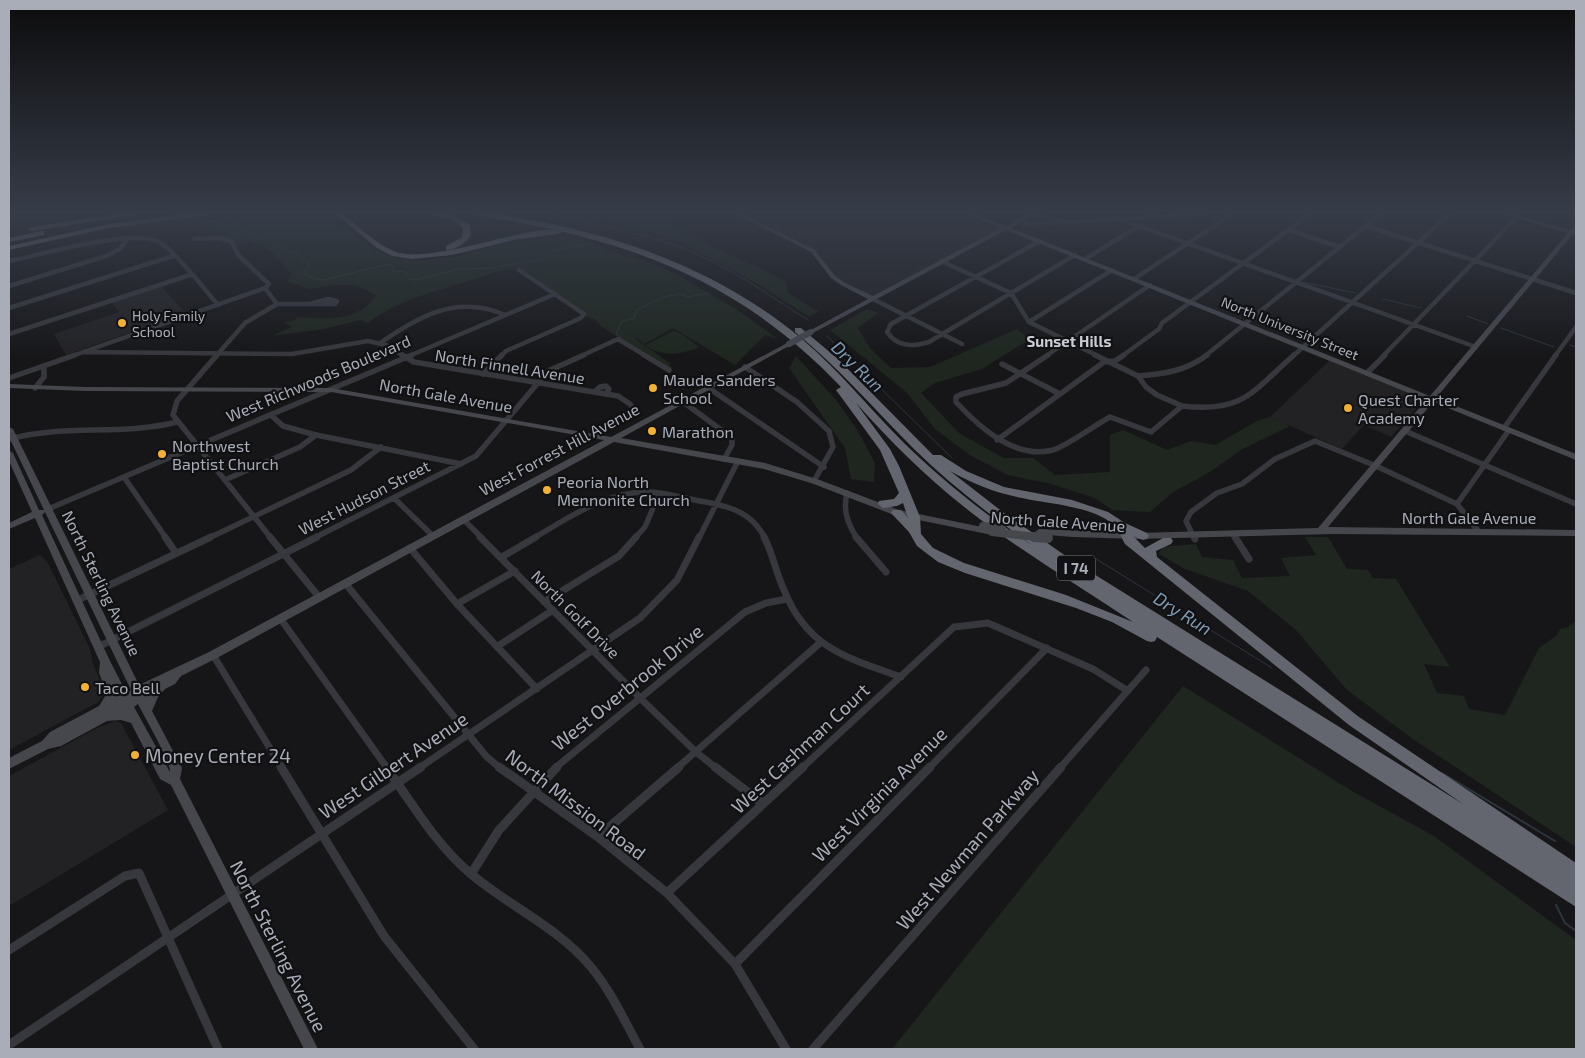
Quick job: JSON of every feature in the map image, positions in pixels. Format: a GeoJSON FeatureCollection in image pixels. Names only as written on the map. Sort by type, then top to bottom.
{"type":"FeatureCollection","features":[{"type":"Feature","properties":{"kind":"highway"},"geometry":{"type":"LineString","coordinates":[[661,261],[686,270]]}},
{"type":"Feature","properties":{"kind":"highway","name":"I 74"},"geometry":{"type":"LineString","coordinates":[[664,261],[686,270],[735,296],[836,375],[917,461],[987,519],[1053,565],[1576,899]]}},
{"type":"Feature","properties":{"kind":"highway","name":"I 74"},"geometry":{"type":"LineString","coordinates":[[678,261],[697,269],[772,312],[822,350],[935,464],[1001,518],[1069,564],[1576,883]]}},
{"type":"Feature","properties":{"kind":"highway"},"geometry":{"type":"LineString","coordinates":[[789,339],[840,389],[878,440],[894,466],[924,546],[946,561],[1085,606],[1137,629],[1463,827]]}},
{"type":"Feature","properties":{"kind":"highway"},"geometry":{"type":"LineString","coordinates":[[822,350],[933,453],[955,469],[1004,491],[1090,509],[1143,536]]}},
{"type":"Feature","properties":{"kind":"highway"},"geometry":{"type":"LineString","coordinates":[[883,504],[897,502],[905,494]]}},
{"type":"Feature","properties":{"kind":"highway"},"geometry":{"type":"LineString","coordinates":[[897,513],[913,519]]}},
{"type":"Feature","properties":{"kind":"highway"},"geometry":{"type":"LineString","coordinates":[[1117,522],[1128,539],[1152,560],[1354,721],[1576,872]]}},
{"type":"Feature","properties":{"kind":"highway"},"geometry":{"type":"LineString","coordinates":[[1152,560],[1150,549],[1168,541]]}},
{"type":"Feature","properties":{"kind":"main road"},"geometry":{"type":"LineString","coordinates":[[821,261],[834,277],[871,298]]}},
{"type":"Feature","properties":{"kind":"main road","name":"North University Street"},"geometry":{"type":"LineString","coordinates":[[1091,261],[1576,457]]}},
{"type":"Feature","properties":{"kind":"main road"},"geometry":{"type":"LineString","coordinates":[[1320,531],[1548,261]]}},
{"type":"Feature","properties":{"kind":"main road","name":"West Forrest Hill Avenue"},"geometry":{"type":"LineString","coordinates":[[177,673],[745,367],[789,339],[811,332],[941,262]]}},
{"type":"Feature","properties":{"kind":"main road"},"geometry":{"type":"LineString","coordinates":[[851,288],[872,292],[898,284]]}},
{"type":"Feature","properties":{"kind":"main road"},"geometry":{"type":"LineString","coordinates":[[846,312],[859,300],[858,294],[851,288]]}},
{"type":"Feature","properties":{"kind":"main road","name":"North Gale Avenue"},"geometry":{"type":"LineString","coordinates":[[11,390],[33,388],[331,390],[738,461],[779,470],[814,481],[897,513]]}},
{"type":"Feature","properties":{"kind":"main road"},"geometry":{"type":"LineString","coordinates":[[635,426],[630,434],[631,439],[637,444]]}},
{"type":"Feature","properties":{"kind":"main road","name":"North Sterling Avenue"},"geometry":{"type":"LineString","coordinates":[[9,428],[11,438],[48,509],[129,676]]}},
{"type":"Feature","properties":{"kind":"main road"},"geometry":{"type":"LineString","coordinates":[[588,436],[592,443],[589,451]]}},
{"type":"Feature","properties":{"kind":"main road","name":"North Sterling Avenue"},"geometry":{"type":"LineString","coordinates":[[9,453],[100,646],[105,662],[164,775],[174,780],[311,1049]]}},
{"type":"Feature","properties":{"kind":"main road","name":"North Gale Avenue"},"geometry":{"type":"LineString","coordinates":[[847,493],[883,504],[913,519],[992,532],[1048,538],[1128,539],[1143,536],[1194,537],[1320,531],[1576,533]]}},
{"type":"Feature","properties":{"kind":"main road","name":"West Richwoods Boulevard"},"geometry":{"type":"LineString","coordinates":[[9,526],[48,509]]}},
{"type":"Feature","properties":{"kind":"main road","name":"North Gale Avenue"},"geometry":{"type":"LineString","coordinates":[[913,519],[1128,539],[1168,541],[1194,537]]}},
{"type":"Feature","properties":{"kind":"main road"},"geometry":{"type":"LineString","coordinates":[[100,715],[113,694],[104,673],[105,662]]}},
{"type":"Feature","properties":{"kind":"main road"},"geometry":{"type":"LineString","coordinates":[[147,711],[154,694],[163,682]]}},
{"type":"Feature","properties":{"kind":"main road","name":"West Forrest Hill Avenue"},"geometry":{"type":"LineString","coordinates":[[9,764],[46,744],[57,743],[100,715],[163,682]]}},
{"type":"Feature","properties":{"kind":"main road","name":"North Sterling Avenue"},"geometry":{"type":"LineString","coordinates":[[147,711],[176,768],[174,780]]}},
{"type":"Feature","properties":{"kind":"main road"},"geometry":{"type":"LineString","coordinates":[[100,715],[122,715],[134,719]]}},
{"type":"Feature","properties":{"kind":"street"},"geometry":{"type":"LineString","coordinates":[[9,286],[89,261]]}},
{"type":"Feature","properties":{"kind":"street"},"geometry":{"type":"LineString","coordinates":[[9,308],[156,261]]}},
{"type":"Feature","properties":{"kind":"street"},"geometry":{"type":"LineString","coordinates":[[178,261],[218,305]]}},
{"type":"Feature","properties":{"kind":"street"},"geometry":{"type":"LineString","coordinates":[[9,378],[265,288],[269,284],[245,261]]}},
{"type":"Feature","properties":{"kind":"street"},"geometry":{"type":"LineString","coordinates":[[1003,261],[887,328],[889,337],[899,344],[920,345],[942,334],[1064,261]]}},
{"type":"Feature","properties":{"kind":"street"},"geometry":{"type":"LineString","coordinates":[[1134,279],[1161,261]]}},
{"type":"Feature","properties":{"kind":"street"},"geometry":{"type":"LineString","coordinates":[[1236,261],[1476,348]]}},
{"type":"Feature","properties":{"kind":"street"},"geometry":{"type":"LineString","coordinates":[[997,440],[1104,362],[1115,361],[1247,261]]}},
{"type":"Feature","properties":{"kind":"street"},"geometry":{"type":"LineString","coordinates":[[1138,376],[1169,373],[1194,365],[1322,261]]}},
{"type":"Feature","properties":{"kind":"street"},"geometry":{"type":"LineString","coordinates":[[941,262],[1011,293],[1030,322],[1138,376],[1145,388],[1160,398],[1182,406],[1215,408],[1227,407],[1243,401],[1398,261]]}},
{"type":"Feature","properties":{"kind":"street"},"geometry":{"type":"LineString","coordinates":[[1367,372],[1474,261]]}},
{"type":"Feature","properties":{"kind":"street"},"geometry":{"type":"LineString","coordinates":[[1479,261],[1576,292]]}},
{"type":"Feature","properties":{"kind":"street"},"geometry":{"type":"LineString","coordinates":[[483,374],[502,354],[581,318],[584,314],[518,270]]}},
{"type":"Feature","properties":{"kind":"street"},"geometry":{"type":"LineString","coordinates":[[1030,322],[1112,270]]}},
{"type":"Feature","properties":{"kind":"street"},"geometry":{"type":"LineString","coordinates":[[9,334],[190,275]]}},
{"type":"Feature","properties":{"kind":"street"},"geometry":{"type":"LineString","coordinates":[[1150,285],[999,387],[970,391],[956,397],[956,402],[972,419],[997,440],[1016,447],[1053,450],[1110,417],[1118,418],[1144,432],[1151,432],[1182,406]]}},
{"type":"Feature","properties":{"kind":"street"},"geometry":{"type":"LineString","coordinates":[[265,288],[276,299],[277,304]]}},
{"type":"Feature","properties":{"kind":"street","name":"West Richwoods Boulevard"},"geometry":{"type":"LineString","coordinates":[[48,509],[555,294]]}},
{"type":"Feature","properties":{"kind":"street"},"geometry":{"type":"LineString","coordinates":[[871,298],[962,344]]}},
{"type":"Feature","properties":{"kind":"street"},"geometry":{"type":"LineString","coordinates":[[313,303],[277,304],[245,323],[188,388],[178,401],[172,415],[319,597]]}},
{"type":"Feature","properties":{"kind":"street"},"geometry":{"type":"LineString","coordinates":[[82,352],[296,354],[356,342],[380,342],[410,323],[458,306],[488,306],[504,315]]}},
{"type":"Feature","properties":{"kind":"street"},"geometry":{"type":"LineString","coordinates":[[1457,504],[1576,328]]}},
{"type":"Feature","properties":{"kind":"street","name":"West Hudson Street"},"geometry":{"type":"LineString","coordinates":[[100,646],[476,456],[538,383],[555,367],[613,339],[620,339],[669,370]]}},
{"type":"Feature","properties":{"kind":"street","name":"North Finnell Avenue"},"geometry":{"type":"LineString","coordinates":[[380,342],[404,358],[414,362],[594,392],[600,387],[606,386],[609,389],[606,394],[623,398],[635,411]]}},
{"type":"Feature","properties":{"kind":"street"},"geometry":{"type":"LineString","coordinates":[[1002,364],[1060,394]]}},
{"type":"Feature","properties":{"kind":"street"},"geometry":{"type":"LineString","coordinates":[[33,388],[44,377],[44,366]]}},
{"type":"Feature","properties":{"kind":"street"},"geometry":{"type":"LineString","coordinates":[[745,367],[797,402],[829,431],[833,447],[824,467],[814,481]]}},
{"type":"Feature","properties":{"kind":"street"},"geometry":{"type":"LineString","coordinates":[[707,387],[824,467]]}},
{"type":"Feature","properties":{"kind":"street"},"geometry":{"type":"LineString","coordinates":[[682,401],[732,438],[732,445],[724,459]]}},
{"type":"Feature","properties":{"kind":"street"},"geometry":{"type":"LineString","coordinates":[[271,415],[283,426],[316,435],[461,464]]}},
{"type":"Feature","properties":{"kind":"street"},"geometry":{"type":"LineString","coordinates":[[11,438],[48,429],[129,430],[177,422]]}},
{"type":"Feature","properties":{"kind":"street"},"geometry":{"type":"LineString","coordinates":[[1405,431],[1575,501]]}},
{"type":"Feature","properties":{"kind":"street"},"geometry":{"type":"LineString","coordinates":[[225,480],[300,447],[316,435]]}},
{"type":"Feature","properties":{"kind":"street"},"geometry":{"type":"LineString","coordinates":[[1194,537],[1186,520],[1199,506],[1218,492],[1243,484],[1263,467],[1284,454],[1318,441],[1457,504],[1479,532]]}},
{"type":"Feature","properties":{"kind":"street"},"geometry":{"type":"LineString","coordinates":[[78,600],[351,470],[381,447]]}},
{"type":"Feature","properties":{"kind":"street","name":"West Gilbert Avenue"},"geometry":{"type":"LineString","coordinates":[[9,1045],[640,618],[677,580],[738,461]]}},
{"type":"Feature","properties":{"kind":"street"},"geometry":{"type":"LineString","coordinates":[[124,477],[176,553]]}},
{"type":"Feature","properties":{"kind":"street"},"geometry":{"type":"LineString","coordinates":[[502,557],[611,497],[640,492],[659,494],[717,504],[742,511],[758,525],[787,599],[802,629],[834,652],[901,677]]}},
{"type":"Feature","properties":{"kind":"street"},"geometry":{"type":"LineString","coordinates":[[847,493],[844,499],[844,515],[852,529],[886,572]]}},
{"type":"Feature","properties":{"kind":"street"},"geometry":{"type":"LineString","coordinates":[[544,602],[619,556],[644,527],[659,494]]}},
{"type":"Feature","properties":{"kind":"street"},"geometry":{"type":"LineString","coordinates":[[394,498],[432,535]]}},
{"type":"Feature","properties":{"kind":"street","name":"North Golf Drive"},"geometry":{"type":"LineString","coordinates":[[463,519],[696,752],[763,804]]}},
{"type":"Feature","properties":{"kind":"street"},"geometry":{"type":"LineString","coordinates":[[1234,535],[1249,560]]}},
{"type":"Feature","properties":{"kind":"street"},"geometry":{"type":"LineString","coordinates":[[410,548],[457,604],[537,689]]}},
{"type":"Feature","properties":{"kind":"street"},"geometry":{"type":"LineString","coordinates":[[457,604],[514,571]]}},
{"type":"Feature","properties":{"kind":"street","name":"North Mission Road"},"geometry":{"type":"LineString","coordinates":[[345,583],[486,756],[598,837],[666,893],[735,964],[786,1049]]}},
{"type":"Feature","properties":{"kind":"street","name":"West Overbrook Drive"},"geometry":{"type":"LineString","coordinates":[[471,874],[500,830],[532,791],[578,748],[745,612],[766,603],[787,599]]}},
{"type":"Feature","properties":{"kind":"street"},"geometry":{"type":"LineString","coordinates":[[498,646],[553,610]]}},
{"type":"Feature","properties":{"kind":"street"},"geometry":{"type":"LineString","coordinates":[[280,618],[446,850],[471,874],[559,937],[591,967],[619,1010],[640,1049]]}},
{"type":"Feature","properties":{"kind":"street","name":"West Cashman Court"},"geometry":{"type":"LineString","coordinates":[[666,893],[954,627],[988,624],[1047,648]]}},
{"type":"Feature","properties":{"kind":"street"},"geometry":{"type":"LineString","coordinates":[[598,837],[820,643]]}},
{"type":"Feature","properties":{"kind":"street"},"geometry":{"type":"LineString","coordinates":[[1047,648],[1093,669],[1128,691]]}},
{"type":"Feature","properties":{"kind":"street","name":"West Virginia Avenue"},"geometry":{"type":"LineString","coordinates":[[735,964],[1047,648]]}},
{"type":"Feature","properties":{"kind":"street"},"geometry":{"type":"LineString","coordinates":[[212,655],[384,936],[474,1049]]}},
{"type":"Feature","properties":{"kind":"street","name":"West Newman Parkway"},"geometry":{"type":"LineString","coordinates":[[813,1049],[1146,670]]}},
{"type":"Feature","properties":{"kind":"street","name":"West Forrest Hill Avenue"},"geometry":{"type":"LineString","coordinates":[[163,682],[171,681],[177,673]]}},
{"type":"Feature","properties":{"kind":"street"},"geometry":{"type":"LineString","coordinates":[[129,676],[142,680],[163,682]]}},
{"type":"Feature","properties":{"kind":"street","name":"North Sterling Avenue"},"geometry":{"type":"LineString","coordinates":[[129,676],[147,711]]}},
{"type":"Feature","properties":{"kind":"street"},"geometry":{"type":"LineString","coordinates":[[9,950],[125,876],[139,873],[218,1049]]}},
{"type":"Feature","properties":{"kind":"shaded area"},"geometry":{"type":"Polygon","coordinates":[[[281,261],[646,261],[676,274],[739,311],[778,339],[765,335],[735,365],[673,328],[644,344],[636,337],[637,340],[671,364],[669,365],[673,368],[671,369],[600,326],[594,319],[585,317],[587,315],[517,269],[494,273],[417,297],[392,308],[368,323],[360,320],[324,329],[272,336],[292,327],[283,322],[295,320],[297,317],[341,317],[361,310],[376,295],[356,285],[336,285],[309,289],[287,281],[292,274],[281,261]]]}},
{"type":"Feature","properties":{"kind":"shaded area"},"geometry":{"type":"Polygon","coordinates":[[[717,261],[745,261],[772,274],[786,282],[787,292],[819,312],[808,316],[763,287],[717,261]]]}},
{"type":"Feature","properties":{"kind":"shaded area"},"geometry":{"type":"Polygon","coordinates":[[[823,261],[941,261],[871,298],[833,277],[823,261]]]}},
{"type":"Feature","properties":{"kind":"shaded area","name":"Holy Family School"},"geometry":{"type":"Polygon","coordinates":[[[161,286],[186,313],[66,355],[54,334],[119,312],[111,302],[161,286]]]}},
{"type":"Feature","properties":{"kind":"shaded area"},"geometry":{"type":"Polygon","coordinates":[[[867,309],[878,313],[858,328],[870,348],[891,368],[930,367],[1017,329],[1030,339],[982,369],[935,383],[921,393],[960,434],[1004,458],[1033,458],[1055,475],[1110,472],[1110,435],[1123,430],[1167,450],[1191,441],[1215,445],[1257,421],[1270,417],[1290,426],[1241,450],[1210,472],[1173,492],[1150,512],[1112,510],[1095,498],[1051,484],[1008,475],[971,456],[935,429],[907,393],[830,330],[867,309]]]}},
{"type":"Feature","properties":{"kind":"shaded area"},"geometry":{"type":"Polygon","coordinates":[[[674,331],[699,347],[686,352],[671,354],[657,352],[645,345],[674,331]]]}},
{"type":"Feature","properties":{"kind":"shaded area"},"geometry":{"type":"Polygon","coordinates":[[[796,356],[837,401],[858,431],[875,463],[874,482],[851,479],[845,448],[789,368],[796,356]]]}},
{"type":"Feature","properties":{"kind":"shaded area","name":"Quest Charter Academy"},"geometry":{"type":"Polygon","coordinates":[[[1329,361],[1424,399],[1391,437],[1364,425],[1342,449],[1270,417],[1329,361]]]}},
{"type":"Feature","properties":{"kind":"shaded area"},"geometry":{"type":"Polygon","coordinates":[[[1305,537],[1328,537],[1347,569],[1368,570],[1373,578],[1396,579],[1450,667],[1424,664],[1437,693],[1464,696],[1469,709],[1505,715],[1539,648],[1557,635],[1560,629],[1566,628],[1576,621],[1576,847],[1410,737],[1347,690],[1296,630],[1248,591],[1185,569],[1159,554],[1162,547],[1196,544],[1202,557],[1233,560],[1242,578],[1290,576],[1281,558],[1316,555],[1305,537]]]}},
{"type":"Feature","properties":{"kind":"shaded area"},"geometry":{"type":"Polygon","coordinates":[[[40,555],[48,563],[90,649],[93,664],[105,692],[98,702],[9,750],[9,569],[40,555]]]}},
{"type":"Feature","properties":{"kind":"shaded area"},"geometry":{"type":"Polygon","coordinates":[[[1183,686],[1352,791],[1434,836],[1576,940],[1576,1049],[892,1049],[1183,686]]]}},
{"type":"Feature","properties":{"kind":"shaded area"},"geometry":{"type":"Polygon","coordinates":[[[115,721],[121,723],[168,810],[9,906],[9,776],[97,728],[115,721]]]}},
{"type":"Feature","properties":{"kind":"waterway"},"geometry":{"type":"LineString","coordinates":[[308,261],[305,274],[323,280],[389,264],[393,266],[393,271],[406,272],[409,279],[416,280],[459,269],[491,268],[529,261]]}},
{"type":"Feature","properties":{"kind":"waterway","name":"Dry Run"},"geometry":{"type":"LineString","coordinates":[[713,261],[808,320]]}},
{"type":"Feature","properties":{"kind":"waterway"},"geometry":{"type":"LineString","coordinates":[[1303,282],[1355,293]]}},
{"type":"Feature","properties":{"kind":"waterway"},"geometry":{"type":"LineString","coordinates":[[621,338],[616,334],[622,321],[634,318],[637,310],[663,297],[681,294],[688,297],[709,293]]}},
{"type":"Feature","properties":{"kind":"waterway"},"geometry":{"type":"LineString","coordinates":[[1383,299],[1421,308]]}},
{"type":"Feature","properties":{"kind":"waterway"},"geometry":{"type":"LineString","coordinates":[[1467,316],[1488,324]]}},
{"type":"Feature","properties":{"kind":"waterway"},"geometry":{"type":"LineString","coordinates":[[1501,328],[1554,347]]}},
{"type":"Feature","properties":{"kind":"waterway","name":"Dry Run"},"geometry":{"type":"LineString","coordinates":[[827,336],[952,458]]}},
{"type":"Feature","properties":{"kind":"waterway"},"geometry":{"type":"LineString","coordinates":[[1570,345],[1576,347]]}},
{"type":"Feature","properties":{"kind":"waterway","name":"Dry Run"},"geometry":{"type":"LineString","coordinates":[[1093,557],[1272,668]]}},
{"type":"Feature","properties":{"kind":"waterway","name":"Dry Run"},"geometry":{"type":"LineString","coordinates":[[1442,773],[1555,841]]}},
{"type":"Feature","properties":{"kind":"waterway","name":"Dry Run"},"geometry":{"type":"LineString","coordinates":[[1556,905],[1565,923],[1576,931]]}},
{"type":"Feature","properties":{"kind":"place","name":"Holy Family School"},"geometry":{"type":"Point","coordinates":[122,323]}},
{"type":"Feature","properties":{"kind":"place","name":"Maude Sanders School"},"geometry":{"type":"Point","coordinates":[653,388]}},
{"type":"Feature","properties":{"kind":"place","name":"Quest Charter Academy"},"geometry":{"type":"Point","coordinates":[1348,408]}},
{"type":"Feature","properties":{"kind":"place","name":"Marathon"},"geometry":{"type":"Point","coordinates":[652,431]}},
{"type":"Feature","properties":{"kind":"place","name":"Northwest Baptist Church"},"geometry":{"type":"Point","coordinates":[162,454]}},
{"type":"Feature","properties":{"kind":"place","name":"Peoria North Mennonite Church"},"geometry":{"type":"Point","coordinates":[547,490]}},
{"type":"Feature","properties":{"kind":"place","name":"Taco Bell"},"geometry":{"type":"Point","coordinates":[85,687]}},
{"type":"Feature","properties":{"kind":"place","name":"Money Center 24"},"geometry":{"type":"Point","coordinates":[135,755]}},
{"type":"Feature","properties":{"kind":"district","name":"Sunset Hills"},"geometry":{"type":"Point","coordinates":[1069,341]}}]}
